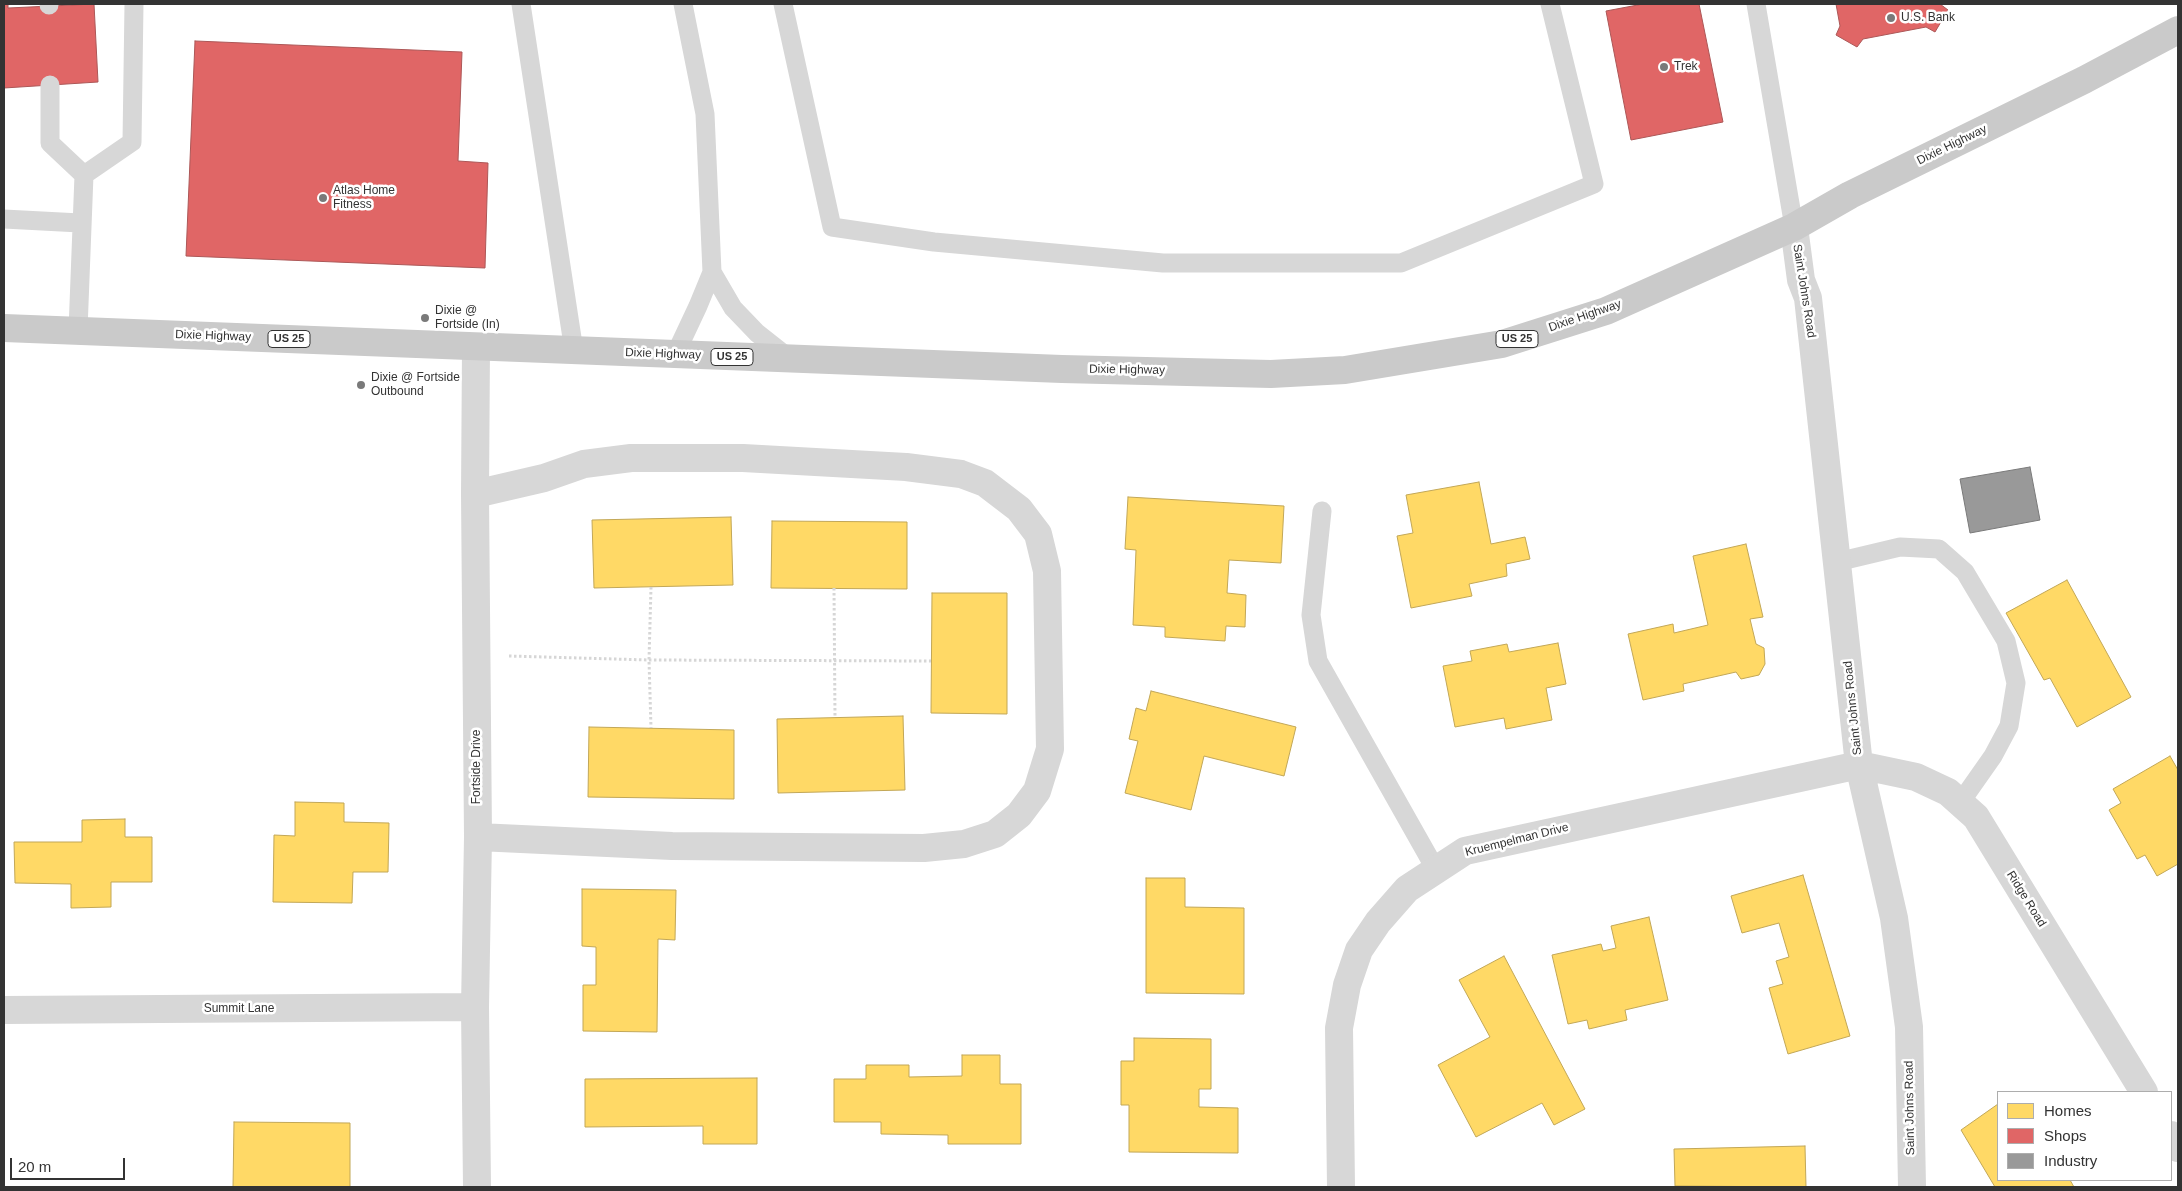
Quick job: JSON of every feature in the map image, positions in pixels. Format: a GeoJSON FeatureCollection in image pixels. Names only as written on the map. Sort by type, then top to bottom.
{"type":"FeatureCollection","features":[{"type":"Feature","properties":{"kind":"main road","name":"Dixie Highway"},"geometry":{"type":"LineString","coordinates":[[4,328],[790,359],[1271,374],[1344,370],[1502,344],[1606,311],[1794,227],[1850,195],[2084,80],[2178,30]]}},
{"type":"Feature","properties":{"kind":"street","name":"Saint Johns Road"},"geometry":{"type":"LineString","coordinates":[[1794,227],[1802,280],[1808,298],[1859,765],[1894,918],[1909,1027],[1912,1187]]}},
{"type":"Feature","properties":{"kind":"street","name":"Fortside Drive"},"geometry":{"type":"LineString","coordinates":[[476,347],[475,494],[478,837],[475,1007],[477,1187]]}},
{"type":"Feature","properties":{"kind":"street"},"geometry":{"type":"LineString","coordinates":[[475,494],[544,478],[584,464],[631,458],[743,458],[906,467],[961,474],[985,482],[1019,509],[1038,534],[1047,571],[1050,749],[1037,791],[1019,815],[995,834],[964,844],[924,848],[672,846],[478,837]]}},
{"type":"Feature","properties":{"kind":"street","name":"Kruempelman Drive"},"geometry":{"type":"LineString","coordinates":[[1341,1187],[1339,1028],[1347,984],[1359,950],[1378,922],[1407,889],[1465,851],[1796,777],[1859,765]]}},
{"type":"Feature","properties":{"kind":"street","name":"Ridge Road"},"geometry":{"type":"LineString","coordinates":[[1859,765],[1916,777],[1948,792],[1976,818],[2143,1091]]}},
{"type":"Feature","properties":{"kind":"street","name":"Summit Lane"},"geometry":{"type":"LineString","coordinates":[[4,1010],[475,1007]]}},
{"type":"Feature","properties":{"kind":"street"},"geometry":{"type":"LineString","coordinates":[[2172,1137],[2178,1148]]}},
{"type":"Feature","properties":{"kind":"lane"},"geometry":{"type":"LineString","coordinates":[[84,175],[132,142],[134,4]]}},
{"type":"Feature","properties":{"kind":"lane"},"geometry":{"type":"LineString","coordinates":[[521,4],[574,351]]}},
{"type":"Feature","properties":{"kind":"lane"},"geometry":{"type":"LineString","coordinates":[[675,355],[712,272],[705,114],[683,4]]}},
{"type":"Feature","properties":{"kind":"lane"},"geometry":{"type":"LineString","coordinates":[[783,4],[832,227],[934,242],[1163,264],[1401,263],[1594,184],[1550,4]]}},
{"type":"Feature","properties":{"kind":"lane"},"geometry":{"type":"LineString","coordinates":[[1756,4],[1794,227]]}},
{"type":"Feature","properties":{"kind":"lane"},"geometry":{"type":"LineString","coordinates":[[50,85],[50,144],[84,175]]}},
{"type":"Feature","properties":{"kind":"lane"},"geometry":{"type":"LineString","coordinates":[[78,330],[80,223],[84,175]]}},
{"type":"Feature","properties":{"kind":"lane"},"geometry":{"type":"LineString","coordinates":[[4,219],[80,223]]}},
{"type":"Feature","properties":{"kind":"lane"},"geometry":{"type":"LineString","coordinates":[[712,272],[733,308],[757,334],[790,359]]}},
{"type":"Feature","properties":{"kind":"lane"},"geometry":{"type":"LineString","coordinates":[[1322,511],[1311,615],[1318,662],[1436,870]]}},
{"type":"Feature","properties":{"kind":"lane"},"geometry":{"type":"LineString","coordinates":[[1837,562],[1900,547],[1939,549],[1965,572],[2006,640],[2016,683],[2009,726],[1993,756],[1960,803]]}},
{"type":"Feature","properties":{"kind":"path"},"geometry":{"type":"LineString","coordinates":[[651,587],[649,660],[652,728]]}},
{"type":"Feature","properties":{"kind":"path"},"geometry":{"type":"LineString","coordinates":[[834,588],[835,718]]}},
{"type":"Feature","properties":{"kind":"path"},"geometry":{"type":"LineString","coordinates":[[476,655],[649,660],[932,661]]}},
{"type":"Feature","properties":{"kind":"building: Homes"},"geometry":{"type":"Polygon","coordinates":[[[1479,482],[1491,544],[1525,537],[1530,559],[1506,564],[1507,576],[1469,584],[1472,596],[1411,608],[1397,536],[1413,533],[1406,495],[1479,482]]]}},
{"type":"Feature","properties":{"kind":"building: Homes"},"geometry":{"type":"Polygon","coordinates":[[[1128,497],[1284,506],[1281,563],[1229,560],[1227,593],[1246,595],[1245,627],[1226,626],[1225,641],[1165,637],[1165,627],[1133,625],[1136,550],[1125,549],[1128,497]]]}},
{"type":"Feature","properties":{"kind":"building: Homes"},"geometry":{"type":"Polygon","coordinates":[[[731,517],[733,585],[594,588],[592,520],[731,517]]]}},
{"type":"Feature","properties":{"kind":"building: Homes"},"geometry":{"type":"Polygon","coordinates":[[[772,521],[907,522],[907,589],[771,588],[772,521]]]}},
{"type":"Feature","properties":{"kind":"building: Homes"},"geometry":{"type":"Polygon","coordinates":[[[1746,544],[1763,617],[1750,619],[1756,644],[1764,648],[1765,664],[1759,675],[1741,679],[1736,672],[1683,684],[1684,691],[1643,700],[1628,634],[1673,624],[1674,633],[1708,625],[1693,556],[1746,544]]]}},
{"type":"Feature","properties":{"kind":"building: Homes"},"geometry":{"type":"Polygon","coordinates":[[[2067,580],[2131,697],[2077,727],[2050,678],[2044,680],[2006,613],[2067,580]]]}},
{"type":"Feature","properties":{"kind":"building: Homes"},"geometry":{"type":"Polygon","coordinates":[[[932,593],[1007,593],[1007,714],[931,713],[932,593]]]}},
{"type":"Feature","properties":{"kind":"building: Homes"},"geometry":{"type":"Polygon","coordinates":[[[1558,643],[1566,684],[1546,688],[1552,720],[1506,729],[1504,718],[1455,727],[1443,666],[1472,661],[1470,651],[1507,644],[1509,652],[1558,643]]]}},
{"type":"Feature","properties":{"kind":"building: Homes"},"geometry":{"type":"Polygon","coordinates":[[[1151,691],[1296,727],[1284,776],[1204,756],[1191,810],[1125,793],[1138,741],[1129,739],[1136,708],[1146,711],[1151,691]]]}},
{"type":"Feature","properties":{"kind":"building: Homes"},"geometry":{"type":"Polygon","coordinates":[[[903,716],[905,790],[778,793],[777,719],[903,716]]]}},
{"type":"Feature","properties":{"kind":"building: Homes"},"geometry":{"type":"Polygon","coordinates":[[[589,727],[734,730],[734,799],[588,797],[589,727]]]}},
{"type":"Feature","properties":{"kind":"building: Homes"},"geometry":{"type":"Polygon","coordinates":[[[2170,756],[2178,770],[2178,864],[2157,876],[2145,855],[2137,859],[2109,810],[2121,803],[2113,789],[2170,756]]]}},
{"type":"Feature","properties":{"kind":"building: Homes"},"geometry":{"type":"Polygon","coordinates":[[[295,802],[344,803],[344,822],[389,823],[388,872],[353,872],[352,903],[273,902],[274,835],[295,836],[295,802]]]}},
{"type":"Feature","properties":{"kind":"building: Homes"},"geometry":{"type":"Polygon","coordinates":[[[125,819],[125,837],[152,837],[152,882],[111,882],[111,907],[71,908],[71,884],[15,883],[14,842],[82,842],[82,820],[125,819]]]}},
{"type":"Feature","properties":{"kind":"building: Homes"},"geometry":{"type":"Polygon","coordinates":[[[1803,875],[1850,1036],[1788,1054],[1769,988],[1783,984],[1776,961],[1789,957],[1779,923],[1742,933],[1731,896],[1803,875]]]}},
{"type":"Feature","properties":{"kind":"building: Homes"},"geometry":{"type":"Polygon","coordinates":[[[1146,878],[1185,878],[1185,907],[1244,908],[1244,994],[1146,993],[1146,878]]]}},
{"type":"Feature","properties":{"kind":"building: Homes"},"geometry":{"type":"Polygon","coordinates":[[[582,889],[676,890],[675,940],[658,939],[657,1032],[583,1031],[583,985],[596,985],[596,947],[582,946],[582,889]]]}},
{"type":"Feature","properties":{"kind":"building: Homes"},"geometry":{"type":"Polygon","coordinates":[[[1649,917],[1668,1000],[1625,1010],[1627,1020],[1589,1029],[1587,1020],[1568,1024],[1552,955],[1601,944],[1603,951],[1616,948],[1611,926],[1649,917]]]}},
{"type":"Feature","properties":{"kind":"building: Homes"},"geometry":{"type":"Polygon","coordinates":[[[1504,956],[1585,1109],[1554,1125],[1542,1103],[1476,1137],[1438,1065],[1490,1037],[1459,980],[1504,956]]]}},
{"type":"Feature","properties":{"kind":"building: Homes"},"geometry":{"type":"Polygon","coordinates":[[[1134,1038],[1211,1039],[1211,1089],[1199,1089],[1199,1107],[1238,1108],[1238,1153],[1129,1152],[1129,1105],[1121,1105],[1121,1061],[1134,1061],[1134,1038]]]}},
{"type":"Feature","properties":{"kind":"building: Homes"},"geometry":{"type":"Polygon","coordinates":[[[962,1055],[1000,1055],[1000,1084],[1021,1084],[1021,1144],[948,1144],[948,1135],[881,1134],[881,1122],[834,1122],[834,1079],[866,1079],[866,1065],[909,1065],[909,1077],[962,1076],[962,1055]]]}},
{"type":"Feature","properties":{"kind":"building: Homes"},"geometry":{"type":"Polygon","coordinates":[[[757,1078],[757,1144],[703,1144],[703,1126],[585,1127],[585,1079],[757,1078]]]}},
{"type":"Feature","properties":{"kind":"building: Homes"},"geometry":{"type":"Polygon","coordinates":[[[1997,1105],[1997,1181],[2071,1181],[2074,1187],[1995,1187],[1961,1130],[1997,1105]]]}},
{"type":"Feature","properties":{"kind":"building: Homes"},"geometry":{"type":"Polygon","coordinates":[[[234,1122],[350,1123],[350,1187],[233,1187],[234,1122]]]}},
{"type":"Feature","properties":{"kind":"building: Homes"},"geometry":{"type":"Polygon","coordinates":[[[1805,1146],[1806,1187],[1675,1186],[1674,1149],[1805,1146]]]}},
{"type":"Feature","properties":{"kind":"building: Shops"},"geometry":{"type":"Polygon","coordinates":[[[4,4],[8,4],[8,8],[94,4],[98,82],[4,88],[4,4]]]}},
{"type":"Feature","properties":{"kind":"building: Shops","name":"Trek"},"geometry":{"type":"Polygon","coordinates":[[[1643,4],[1699,4],[1723,122],[1631,140],[1606,11],[1643,4]]]}},
{"type":"Feature","properties":{"kind":"building: Shops","name":"U.S. Bank"},"geometry":{"type":"Polygon","coordinates":[[[1836,4],[1940,4],[1948,10],[1935,32],[1926,27],[1863,39],[1857,47],[1836,35],[1840,26],[1836,4]]]}},
{"type":"Feature","properties":{"kind":"building: Shops"},"geometry":{"type":"Polygon","coordinates":[[[195,41],[462,52],[458,161],[488,163],[485,268],[186,256],[195,41]]]}},
{"type":"Feature","properties":{"kind":"building: Industry"},"geometry":{"type":"Polygon","coordinates":[[[2030,467],[2040,520],[1970,533],[1960,479],[2030,467]]]}},
{"type":"Feature","properties":{"kind":"place","name":"U.S. Bank"},"geometry":{"type":"Point","coordinates":[1891,18]}},
{"type":"Feature","properties":{"kind":"place","name":"Trek"},"geometry":{"type":"Point","coordinates":[1664,67]}},
{"type":"Feature","properties":{"kind":"place","name":"Atlas Home Fitness"},"geometry":{"type":"Point","coordinates":[323,198]}},
{"type":"Feature","properties":{"kind":"place","name":"Dixie @ Fortside (In)"},"geometry":{"type":"Point","coordinates":[425,318]}},
{"type":"Feature","properties":{"kind":"place","name":"Dixie @ Fortside Outbound"},"geometry":{"type":"Point","coordinates":[361,385]}}]}
